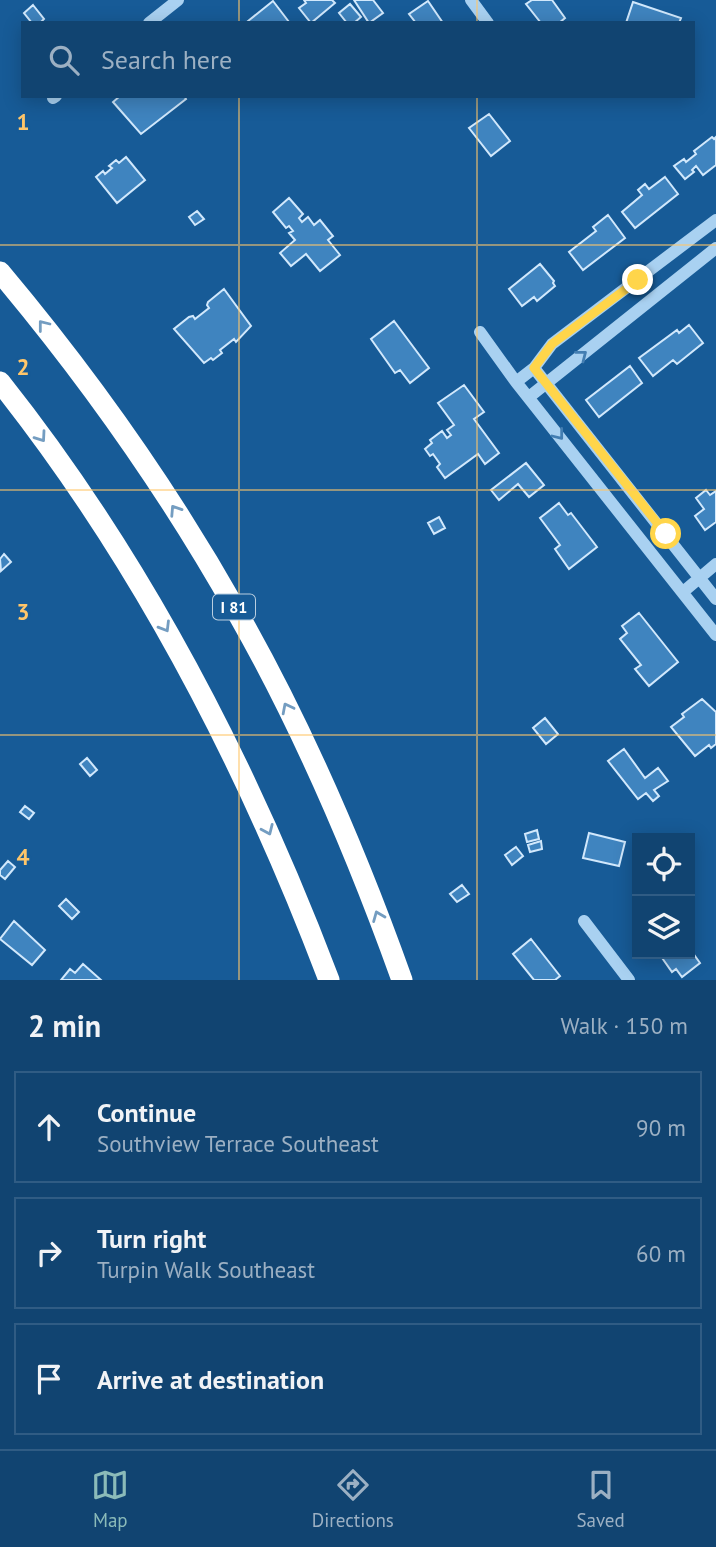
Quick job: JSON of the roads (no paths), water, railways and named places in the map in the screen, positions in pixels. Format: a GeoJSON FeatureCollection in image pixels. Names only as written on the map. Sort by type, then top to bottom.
{"type":"FeatureCollection","features":[{"type":"Feature","properties":{"kind":"highway","name":"I 81"},"geometry":{"type":"LineString","coordinates":[[0,272],[115,418],[180,516],[238,613],[290,713],[338,818],[402,980]]}},
{"type":"Feature","properties":{"kind":"highway"},"geometry":{"type":"LineString","coordinates":[[0,383],[75,485],[134,575],[182,656],[225,736],[267,827],[329,980]]}},
{"type":"Feature","properties":{"kind":"street"},"geometry":{"type":"LineString","coordinates":[[152,21],[178,0]]}},
{"type":"Feature","properties":{"kind":"street"},"geometry":{"type":"LineString","coordinates":[[471,0],[487,21]]}},
{"type":"Feature","properties":{"kind":"street"},"geometry":{"type":"LineString","coordinates":[[516,382],[534,368],[552,344],[716,220]]}},
{"type":"Feature","properties":{"kind":"street"},"geometry":{"type":"LineString","coordinates":[[529,397],[716,248]]}},
{"type":"Feature","properties":{"kind":"street"},"geometry":{"type":"LineString","coordinates":[[480,332],[516,382],[716,635]]}},
{"type":"Feature","properties":{"kind":"street"},"geometry":{"type":"LineString","coordinates":[[534,368],[699,578],[714,593],[694,606]]}},
{"type":"Feature","properties":{"kind":"street"},"geometry":{"type":"LineString","coordinates":[[683,592],[716,564]]}},
{"type":"Feature","properties":{"kind":"street"},"geometry":{"type":"LineString","coordinates":[[584,921],[629,980]]}}]}
